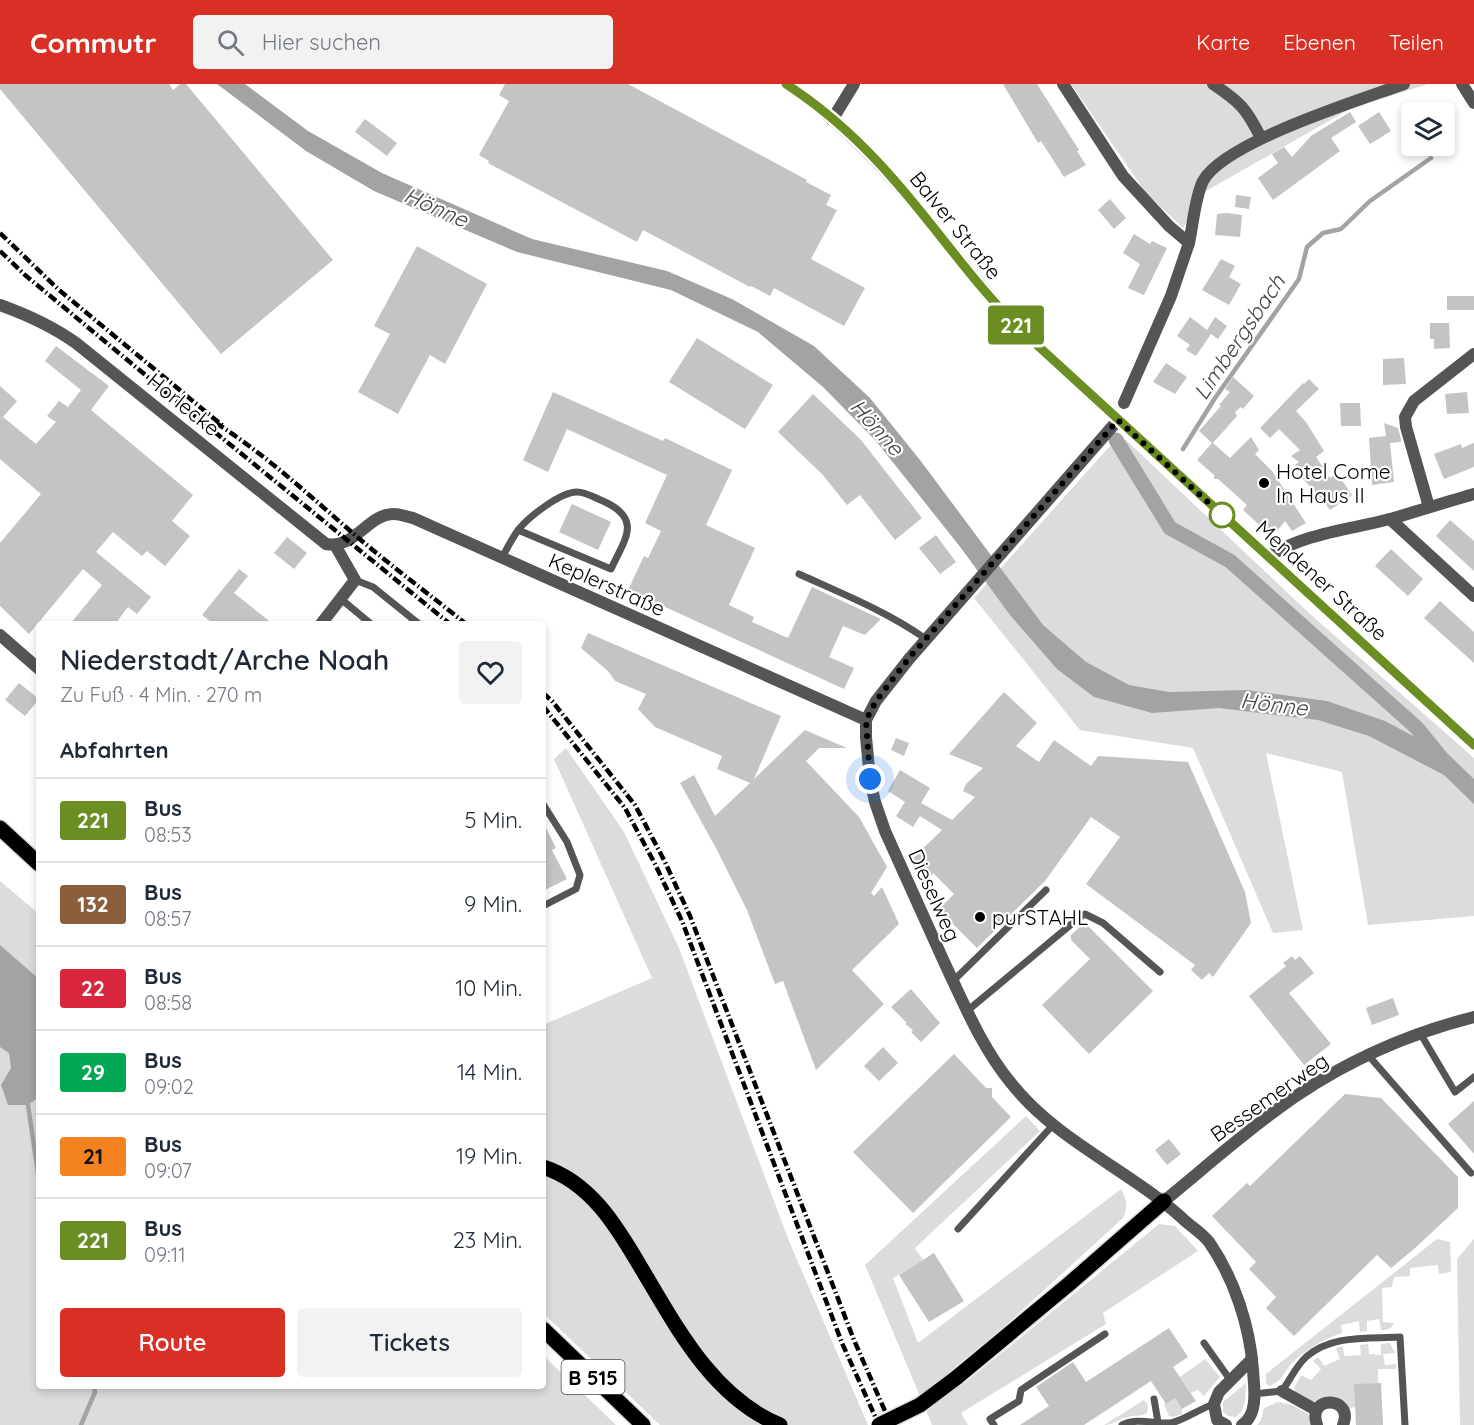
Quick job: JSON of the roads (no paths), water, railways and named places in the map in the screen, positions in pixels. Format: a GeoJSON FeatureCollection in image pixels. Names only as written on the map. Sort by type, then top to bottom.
{"type":"FeatureCollection","features":[{"type":"Feature","properties":{"kind":"main road"},"geometry":{"type":"LineString","coordinates":[[0,828],[36,861]]}},
{"type":"Feature","properties":{"kind":"main road"},"geometry":{"type":"LineString","coordinates":[[546,1168],[577,1183],[593,1197],[626,1242],[659,1297],[712,1376],[744,1405],[779,1425]]}},
{"type":"Feature","properties":{"kind":"main road"},"geometry":{"type":"LineString","coordinates":[[879,1425],[920,1404],[956,1378],[1164,1201]]}},
{"type":"Feature","properties":{"kind":"main road","name":"B 515"},"geometry":{"type":"LineString","coordinates":[[546,1332],[643,1425]]}},
{"type":"Feature","properties":{"kind":"street","name":"Balver Straße"},"geometry":{"type":"LineString","coordinates":[[786,84],[864,148],[895,180],[1012,322],[1118,420]]}},
{"type":"Feature","properties":{"kind":"street"},"geometry":{"type":"LineString","coordinates":[[832,120],[854,84]]}},
{"type":"Feature","properties":{"kind":"street"},"geometry":{"type":"LineString","coordinates":[[1063,84],[1123,176],[1169,226],[1189,243]]}},
{"type":"Feature","properties":{"kind":"street"},"geometry":{"type":"LineString","coordinates":[[1213,84],[1236,99],[1246,110],[1261,138]]}},
{"type":"Feature","properties":{"kind":"street"},"geometry":{"type":"LineString","coordinates":[[1124,403],[1171,296],[1189,243],[1204,179],[1234,153],[1261,138],[1404,84]]}},
{"type":"Feature","properties":{"kind":"street"},"geometry":{"type":"LineString","coordinates":[[1462,84],[1474,103]]}},
{"type":"Feature","properties":{"kind":"street","name":"Horlecke"},"geometry":{"type":"LineString","coordinates":[[0,305],[36,319],[76,343],[326,544],[335,545]]}},
{"type":"Feature","properties":{"kind":"street"},"geometry":{"type":"LineString","coordinates":[[1429,507],[1405,417],[1414,401],[1474,354]]}},
{"type":"Feature","properties":{"kind":"street"},"geometry":{"type":"LineString","coordinates":[[866,720],[893,676],[1118,420]]}},
{"type":"Feature","properties":{"kind":"street","name":"Mendener Straße"},"geometry":{"type":"LineString","coordinates":[[1118,420],[1474,745]]}},
{"type":"Feature","properties":{"kind":"street"},"geometry":{"type":"LineString","coordinates":[[1268,557],[1302,540],[1390,519],[1474,495]]}},
{"type":"Feature","properties":{"kind":"street","name":"Keplerstraße"},"geometry":{"type":"LineString","coordinates":[[335,545],[348,541],[376,520],[393,514],[413,518],[866,720]]}},
{"type":"Feature","properties":{"kind":"street"},"geometry":{"type":"LineString","coordinates":[[1390,519],[1474,596]]}},
{"type":"Feature","properties":{"kind":"street"},"geometry":{"type":"LineString","coordinates":[[323,621],[355,580],[335,545]]}},
{"type":"Feature","properties":{"kind":"street"},"geometry":{"type":"LineString","coordinates":[[0,635],[36,666]]}},
{"type":"Feature","properties":{"kind":"street","name":"Dieselweg"},"geometry":{"type":"LineString","coordinates":[[866,720],[867,754],[875,802],[885,831],[967,1011],[989,1052],[1010,1083],[1053,1125],[1164,1201],[1208,1241],[1235,1289],[1251,1345],[1254,1394],[1251,1415],[1242,1425]]}},
{"type":"Feature","properties":{"kind":"street","name":"Bessemerweg"},"geometry":{"type":"LineString","coordinates":[[1164,1201],[1294,1097],[1368,1055],[1420,1033],[1474,1017]]}},
{"type":"Feature","properties":{"kind":"street"},"geometry":{"type":"LineString","coordinates":[[1226,1425],[1217,1420],[1214,1404],[1219,1392],[1252,1359]]}},
{"type":"Feature","properties":{"kind":"street"},"geometry":{"type":"LineString","coordinates":[[1282,1391],[1316,1410]]}},
{"type":"Feature","properties":{"kind":"street"},"geometry":{"type":"LineString","coordinates":[[1317,1425],[1316,1410],[1325,1403],[1337,1404],[1345,1413],[1343,1425]]}},
{"type":"Feature","properties":{"kind":"lane"},"geometry":{"type":"LineString","coordinates":[[502,558],[518,530],[527,520],[566,494],[577,492],[586,494],[618,508],[625,516],[628,525],[626,537],[611,569],[518,530]]}},
{"type":"Feature","properties":{"kind":"lane"},"geometry":{"type":"LineString","coordinates":[[799,574],[872,606],[926,639]]}},
{"type":"Feature","properties":{"kind":"lane"},"geometry":{"type":"LineString","coordinates":[[355,580],[373,587],[414,621]]}},
{"type":"Feature","properties":{"kind":"lane"},"geometry":{"type":"LineString","coordinates":[[341,599],[367,621]]}},
{"type":"Feature","properties":{"kind":"lane"},"geometry":{"type":"LineString","coordinates":[[546,809],[567,842],[580,875],[576,889],[546,904]]}},
{"type":"Feature","properties":{"kind":"lane"},"geometry":{"type":"LineString","coordinates":[[953,981],[1046,890]]}},
{"type":"Feature","properties":{"kind":"lane"},"geometry":{"type":"LineString","coordinates":[[967,1011],[1085,915],[1103,923],[1160,972]]}},
{"type":"Feature","properties":{"kind":"lane"},"geometry":{"type":"LineString","coordinates":[[1420,1033],[1455,1092],[1474,1077]]}},
{"type":"Feature","properties":{"kind":"lane"},"geometry":{"type":"LineString","coordinates":[[1368,1055],[1471,1173]]}},
{"type":"Feature","properties":{"kind":"lane"},"geometry":{"type":"LineString","coordinates":[[957,1229],[1053,1125]]}},
{"type":"Feature","properties":{"kind":"lane"},"geometry":{"type":"LineString","coordinates":[[994,1425],[990,1419],[1019,1401],[1021,1390],[1105,1334]]}},
{"type":"Feature","properties":{"kind":"lane"},"geometry":{"type":"LineString","coordinates":[[1254,1394],[1282,1391],[1306,1357],[1331,1343],[1343,1340],[1400,1337],[1405,1425]]}},
{"type":"Feature","properties":{"kind":"lane"},"geometry":{"type":"LineString","coordinates":[[1204,1343],[1231,1381]]}},
{"type":"Feature","properties":{"kind":"lane"},"geometry":{"type":"LineString","coordinates":[[1154,1399],[1154,1423]]}},
{"type":"Feature","properties":{"kind":"lane"},"geometry":{"type":"LineString","coordinates":[[1122,1425],[1131,1422],[1178,1421],[1200,1408],[1214,1404]]}},
{"type":"Feature","properties":{"kind":"water","name":"Hönne"},"geometry":{"type":"Polygon","coordinates":[[[217,84],[245,84],[308,131],[382,173],[532,239],[667,271],[732,299],[814,346],[870,398],[920,460],[1043,625],[1086,662],[1129,685],[1169,692],[1247,690],[1327,701],[1385,721],[1449,755],[1474,779],[1474,804],[1444,775],[1369,736],[1318,720],[1219,708],[1152,713],[1094,697],[1057,669],[1010,615],[961,548],[876,441],[823,387],[758,332],[671,290],[517,252],[374,191],[306,151],[217,84]]]}},
{"type":"Feature","properties":{"kind":"water"},"geometry":{"type":"Polygon","coordinates":[[[0,945],[36,976],[36,1099],[28,1105],[8,1105],[1,1085],[11,1068],[9,1053],[0,1047],[0,945]]]}},
{"type":"Feature","properties":{"kind":"waterway","name":"Limbergsbach"},"geometry":{"type":"LineString","coordinates":[[1183,449],[1215,398],[1299,279],[1307,247],[1323,233],[1341,229],[1370,201],[1431,158]]}},
{"type":"Feature","properties":{"kind":"waterway"},"geometry":{"type":"LineString","coordinates":[[1116,440],[1170,528],[1230,561],[1417,728],[1443,760]]}},
{"type":"Feature","properties":{"kind":"waterway"},"geometry":{"type":"LineString","coordinates":[[28,1105],[36,1160]]}},
{"type":"Feature","properties":{"kind":"waterway"},"geometry":{"type":"LineString","coordinates":[[81,1425],[94,1389]]}},
{"type":"Feature","properties":{"kind":"railway"},"geometry":{"type":"LineString","coordinates":[[0,233],[59,290],[223,426]]}},
{"type":"Feature","properties":{"kind":"railway"},"geometry":{"type":"LineString","coordinates":[[0,251],[25,275],[167,393],[446,621]]}},
{"type":"Feature","properties":{"kind":"railway"},"geometry":{"type":"LineString","coordinates":[[216,423],[270,462],[462,621]]}},
{"type":"Feature","properties":{"kind":"railway"},"geometry":{"type":"LineString","coordinates":[[546,696],[635,805],[664,860],[690,916],[854,1340],[891,1425]]}},
{"type":"Feature","properties":{"kind":"railway"},"geometry":{"type":"LineString","coordinates":[[546,710],[625,808],[682,921],[842,1343],[879,1425]]}},
{"type":"Feature","properties":{"kind":"place","name":"Hotel Come In Haus II"},"geometry":{"type":"Point","coordinates":[1264,483]}},
{"type":"Feature","properties":{"kind":"place","name":"purSTAHL"},"geometry":{"type":"Point","coordinates":[980,917]}}]}
